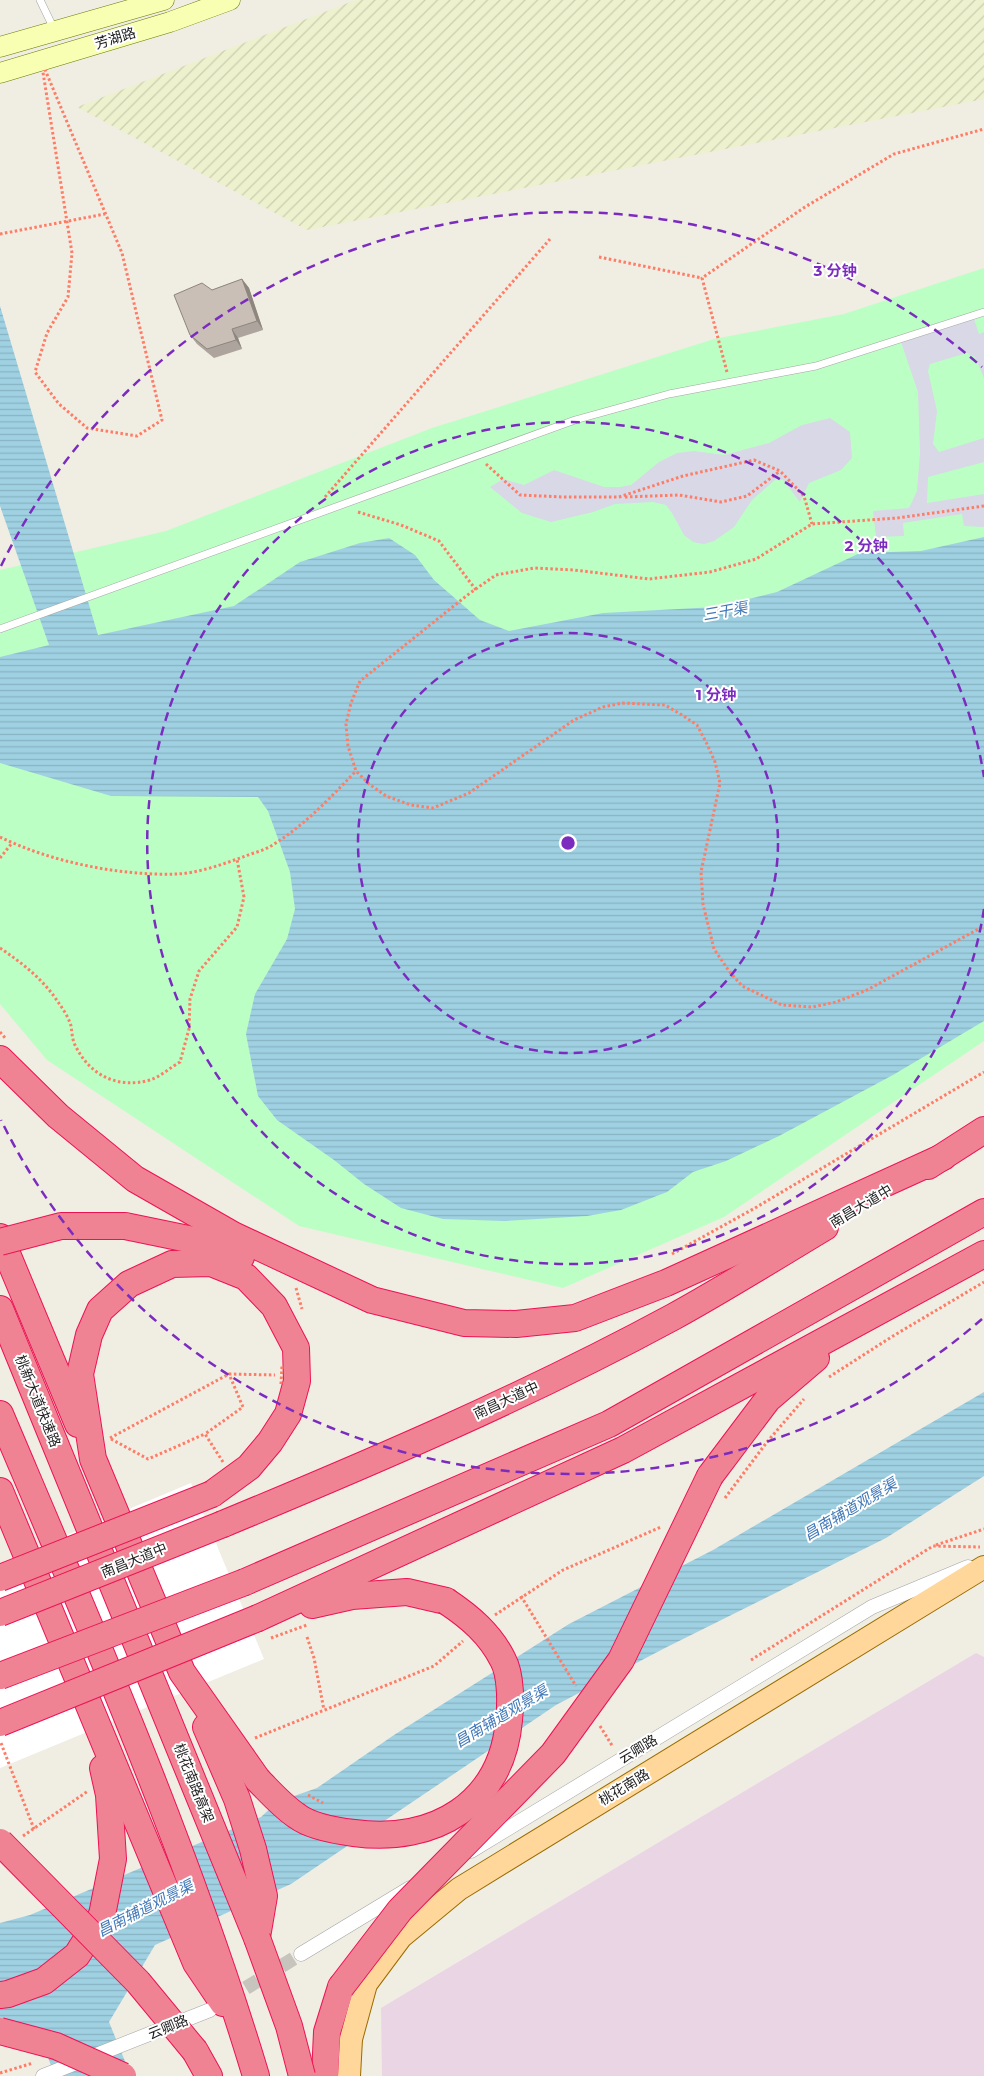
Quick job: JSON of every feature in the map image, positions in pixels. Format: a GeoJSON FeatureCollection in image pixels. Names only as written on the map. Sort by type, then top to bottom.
{"type":"FeatureCollection","features":[{"type":"Feature","properties":{"kind":"highway"},"geometry":{"type":"LineString","coordinates":[[3,1049],[58,1116],[134,1179],[233,1235],[372,1300]]}},
{"type":"Feature","properties":{"kind":"highway","name":"南昌大道中"},"geometry":{"type":"LineString","coordinates":[[0,1613],[385,1457],[539,1385],[673,1317],[943,1157],[984,1130]]}},
{"type":"Feature","properties":{"kind":"highway"},"geometry":{"type":"LineString","coordinates":[[0,1242],[61,1226],[125,1226],[193,1240],[258,1264],[372,1300],[464,1323],[516,1324],[575,1318],[666,1283],[943,1157]]}},
{"type":"Feature","properties":{"kind":"highway"},"geometry":{"type":"LineString","coordinates":[[0,1676],[245,1582],[609,1424],[984,1212]]}},
{"type":"Feature","properties":{"kind":"highway"},"geometry":{"type":"LineString","coordinates":[[0,1238],[237,1799],[253,1849],[264,1896],[257,1938]]}},
{"type":"Feature","properties":{"kind":"highway"},"geometry":{"type":"LineString","coordinates":[[325,2076],[327,2032],[341,1987],[400,1910],[553,1754],[621,1660],[710,1476],[768,1399],[827,1348],[984,1255]]}},
{"type":"Feature","properties":{"kind":"highway"},"geometry":{"type":"LineString","coordinates":[[0,1723],[258,1618],[623,1450],[984,1255]]}},
{"type":"Feature","properties":{"kind":"highway"},"geometry":{"type":"LineString","coordinates":[[0,1578],[212,1494],[249,1468],[270,1442],[288,1414],[297,1381],[296,1348],[274,1306],[246,1277],[211,1263],[172,1264],[129,1284],[100,1310],[89,1335],[80,1374],[93,1459]]}},
{"type":"Feature","properties":{"kind":"highway","name":"桃新大道快速路"},"geometry":{"type":"LineString","coordinates":[[0,1309],[75,1494]]}},
{"type":"Feature","properties":{"kind":"highway"},"geometry":{"type":"LineString","coordinates":[[0,1414],[172,1830],[207,1959]]}},
{"type":"Feature","properties":{"kind":"highway"},"geometry":{"type":"LineString","coordinates":[[0,1491],[146,1844],[207,1959],[243,2033],[256,2076]]}},
{"type":"Feature","properties":{"kind":"highway","name":"桃花南路高架"},"geometry":{"type":"LineString","coordinates":[[75,1494],[257,1938],[289,2026],[302,2076]]}},
{"type":"Feature","properties":{"kind":"highway"},"geometry":{"type":"LineString","coordinates":[[182,1672],[258,1780],[297,1817],[335,1830],[374,1836],[408,1834],[440,1824],[471,1805],[492,1778],[507,1740],[511,1699],[504,1661],[486,1633],[469,1616],[446,1602],[407,1592],[352,1596],[258,1618]]}},
{"type":"Feature","properties":{"kind":"highway"},"geometry":{"type":"LineString","coordinates":[[0,1995],[44,1981],[77,1955],[102,1915],[113,1859],[109,1796],[99,1750],[72,1662]]}},
{"type":"Feature","properties":{"kind":"highway"},"geometry":{"type":"LineString","coordinates":[[0,1842],[138,1982],[195,2050],[209,2076]]}},
{"type":"Feature","properties":{"kind":"highway"},"geometry":{"type":"LineString","coordinates":[[0,2031],[56,2046],[122,2076]]}},
{"type":"Feature","properties":{"kind":"main road","name":"桃花南路"},"geometry":{"type":"LineString","coordinates":[[349,2076],[351,2039],[366,1984],[401,1937],[459,1889],[984,1567]]}},
{"type":"Feature","properties":{"kind":"street","name":"芳湖路"},"geometry":{"type":"LineString","coordinates":[[0,46],[162,0]]}},
{"type":"Feature","properties":{"kind":"street"},"geometry":{"type":"LineString","coordinates":[[162,0],[170,22]]}},
{"type":"Feature","properties":{"kind":"street","name":"芳湖路"},"geometry":{"type":"LineString","coordinates":[[0,73],[170,22],[230,0]]}},
{"type":"Feature","properties":{"kind":"street","name":"云卿路"},"geometry":{"type":"LineString","coordinates":[[301,1954],[872,1607],[984,1560]]}},
{"type":"Feature","properties":{"kind":"street","name":"云卿路"},"geometry":{"type":"LineString","coordinates":[[44,2076],[210,2010]]}},
{"type":"Feature","properties":{"kind":"lane"},"geometry":{"type":"LineString","coordinates":[[40,0],[55,31]]}},
{"type":"Feature","properties":{"kind":"lane"},"geometry":{"type":"LineString","coordinates":[[0,629],[575,420],[669,394],[816,366],[984,312]]}},
{"type":"Feature","properties":{"kind":"path"},"geometry":{"type":"LineString","coordinates":[[41,60],[122,253],[162,420],[137,436],[87,428],[59,404],[35,372],[47,333],[68,297],[72,253],[41,60]]}},
{"type":"Feature","properties":{"kind":"path"},"geometry":{"type":"LineString","coordinates":[[599,257],[702,278],[805,207],[894,154],[984,129]]}},
{"type":"Feature","properties":{"kind":"path"},"geometry":{"type":"LineString","coordinates":[[0,234],[105,214]]}},
{"type":"Feature","properties":{"kind":"path"},"geometry":{"type":"LineString","coordinates":[[308,517],[550,239]]}},
{"type":"Feature","properties":{"kind":"path"},"geometry":{"type":"LineString","coordinates":[[702,278],[729,382]]}},
{"type":"Feature","properties":{"kind":"path"},"geometry":{"type":"LineString","coordinates":[[476,456],[520,495],[563,497],[679,495],[721,502],[747,496],[780,471]]}},
{"type":"Feature","properties":{"kind":"path"},"geometry":{"type":"LineString","coordinates":[[619,497],[683,476],[754,460],[780,471],[804,496],[812,524]]}},
{"type":"Feature","properties":{"kind":"path"},"geometry":{"type":"LineString","coordinates":[[338,506],[401,525],[439,541],[476,590]]}},
{"type":"Feature","properties":{"kind":"path"},"geometry":{"type":"LineString","coordinates":[[984,506],[897,518],[812,524],[756,559],[710,572],[649,579],[574,570],[534,568],[496,575],[360,681],[351,703],[346,724],[348,746],[356,770],[369,784],[386,796],[411,805],[433,808],[469,793],[574,720],[604,707],[622,703],[665,705],[697,725],[715,762],[720,783],[701,872],[703,904],[714,949],[742,986],[782,1005],[812,1007],[836,1002],[866,990],[984,926]]}},
{"type":"Feature","properties":{"kind":"path"},"geometry":{"type":"LineString","coordinates":[[0,838],[22,848],[85,865],[132,872],[178,874],[224,864],[270,847],[309,819],[356,770]]}},
{"type":"Feature","properties":{"kind":"path"},"geometry":{"type":"LineString","coordinates":[[0,858],[12,843]]}},
{"type":"Feature","properties":{"kind":"path"},"geometry":{"type":"LineString","coordinates":[[0,948],[27,967],[43,982],[58,1002],[70,1024],[75,1044],[88,1064],[105,1078],[127,1084],[152,1079],[180,1062],[189,1029],[190,999],[199,971],[237,927],[244,897],[237,859]]}},
{"type":"Feature","properties":{"kind":"path"},"geometry":{"type":"LineString","coordinates":[[0,1032],[3,1049]]}},
{"type":"Feature","properties":{"kind":"path"},"geometry":{"type":"LineString","coordinates":[[671,1255],[772,1198],[984,1072]]}},
{"type":"Feature","properties":{"kind":"path"},"geometry":{"type":"LineString","coordinates":[[822,1382],[893,1336],[984,1282]]}},
{"type":"Feature","properties":{"kind":"path"},"geometry":{"type":"LineString","coordinates":[[281,1384],[282,1366]]}},
{"type":"Feature","properties":{"kind":"path"},"geometry":{"type":"LineString","coordinates":[[229,1374],[243,1407],[206,1434],[148,1459],[109,1438],[229,1374],[286,1375]]}},
{"type":"Feature","properties":{"kind":"path"},"geometry":{"type":"LineString","coordinates":[[723,1501],[767,1442],[808,1394]]}},
{"type":"Feature","properties":{"kind":"path"},"geometry":{"type":"LineString","coordinates":[[206,1434],[227,1468]]}},
{"type":"Feature","properties":{"kind":"path"},"geometry":{"type":"LineString","coordinates":[[490,1619],[521,1596],[563,1570],[670,1524]]}},
{"type":"Feature","properties":{"kind":"path"},"geometry":{"type":"LineString","coordinates":[[933,1546],[984,1528]]}},
{"type":"Feature","properties":{"kind":"path"},"geometry":{"type":"LineString","coordinates":[[521,1596],[579,1691]]}},
{"type":"Feature","properties":{"kind":"path"},"geometry":{"type":"LineString","coordinates":[[308,1637],[324,1710]]}},
{"type":"Feature","properties":{"kind":"path"},"geometry":{"type":"LineString","coordinates":[[247,1740],[434,1666],[469,1637]]}},
{"type":"Feature","properties":{"kind":"path"},"geometry":{"type":"LineString","coordinates":[[599,1723],[613,1746]]}},
{"type":"Feature","properties":{"kind":"path"},"geometry":{"type":"LineString","coordinates":[[0,1741],[34,1829]]}},
{"type":"Feature","properties":{"kind":"path"},"geometry":{"type":"LineString","coordinates":[[0,2074],[29,2064]]}},
{"type":"Feature","properties":{"kind":"shaded area"},"geometry":{"type":"Polygon","coordinates":[[[973,316],[979,334],[984,332],[984,378],[975,357],[967,353],[930,364],[928,371],[937,411],[933,444],[939,452],[984,438],[984,462],[928,477],[927,503],[984,494],[984,527],[964,526],[962,514],[903,523],[904,536],[876,537],[873,511],[909,508],[917,491],[920,453],[918,392],[900,339],[973,316]]]}},
{"type":"Feature","properties":{"kind":"shaded area"},"geometry":{"type":"Polygon","coordinates":[[[830,418],[850,432],[852,458],[841,470],[809,483],[800,502],[783,480],[776,479],[752,500],[734,527],[714,541],[704,544],[693,542],[684,535],[666,505],[653,502],[615,504],[593,512],[551,522],[522,513],[490,487],[503,479],[524,485],[554,470],[604,487],[631,485],[659,462],[677,453],[694,451],[724,455],[769,443],[802,425],[830,418]]]}},
{"type":"Feature","properties":{"kind":"shaded area"},"geometry":{"type":"Polygon","coordinates":[[[976,1653],[984,1657],[984,2076],[382,2076],[381,2008],[976,1653]]]}},
{"type":"Feature","properties":{"kind":"green space"},"geometry":{"type":"Polygon","coordinates":[[[356,0],[984,0],[984,99],[307,230],[77,107],[356,0]]]}},
{"type":"Feature","properties":{"kind":"green space"},"geometry":{"type":"Polygon","coordinates":[[[984,268],[984,1041],[724,1217],[563,1288],[299,1226],[47,1060],[0,1004],[0,570],[166,531],[432,428],[714,339],[844,314],[984,268]]]}},
{"type":"Feature","properties":{"kind":"water","name":"三干渠"},"geometry":{"type":"Polygon","coordinates":[[[0,306],[98,635],[234,606],[300,562],[360,543],[389,538],[415,555],[434,580],[480,620],[509,631],[603,613],[716,607],[777,592],[860,553],[921,551],[984,537],[984,1021],[893,1075],[779,1136],[726,1161],[693,1172],[667,1192],[621,1210],[587,1216],[505,1221],[443,1219],[401,1208],[364,1184],[334,1160],[277,1120],[258,1096],[246,1034],[255,994],[287,939],[295,909],[290,872],[268,811],[258,797],[111,796],[0,763],[0,657],[49,645],[0,506],[0,306]]]}},
{"type":"Feature","properties":{"kind":"water","name":"昌南辅道观景渠"},"geometry":{"type":"Polygon","coordinates":[[[984,1392],[984,1476],[886,1538],[665,1648],[556,1705],[291,1884],[155,1945],[109,2022],[131,2076],[55,2076],[41,2039],[0,2035],[0,1923],[30,1915],[261,1817],[277,1802],[317,1788],[394,1735],[569,1624],[713,1550],[984,1392]]]}},
{"type":"Feature","properties":{"kind":"pier"},"geometry":{"type":"Polygon","coordinates":[[[191,1483],[264,1659],[0,1768],[0,1563],[191,1483]]]}},
{"type":"Feature","properties":{"kind":"building"},"geometry":{"type":"Polygon","coordinates":[[[242,279],[257,321],[232,329],[236,340],[207,349],[190,335],[174,295],[202,283],[212,290],[242,279]]]}},
{"type":"Feature","properties":{"kind":"tunnel"},"geometry":{"type":"LineString","coordinates":[[228,1999],[301,1954]]}}]}
